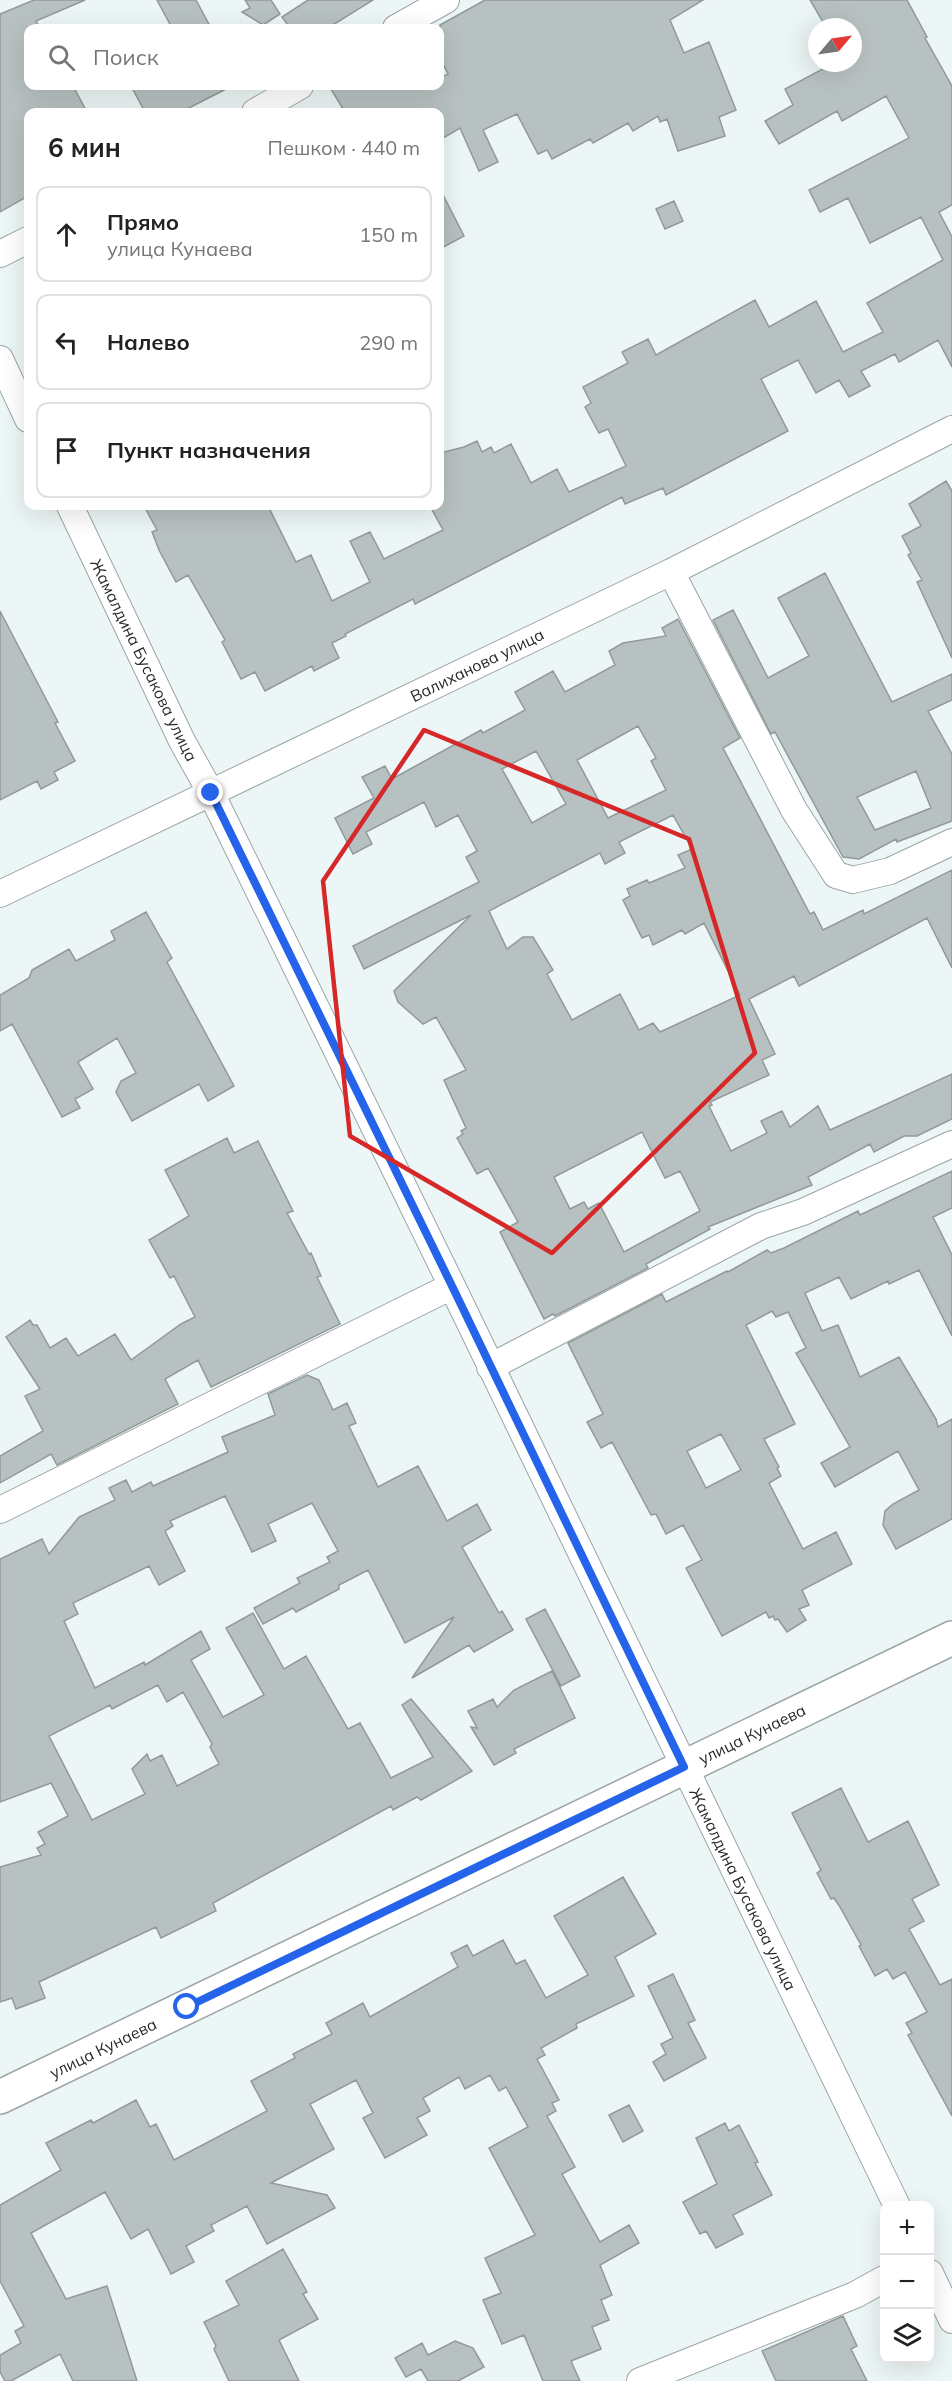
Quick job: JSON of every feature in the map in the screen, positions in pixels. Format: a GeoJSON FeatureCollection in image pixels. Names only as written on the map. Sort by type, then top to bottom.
{"type":"FeatureCollection","features":[{"type":"Feature","properties":{"kind":"main road","name":"улица Кунаева"},"geometry":{"type":"LineString","coordinates":[[0,2097],[952,1638]]}},
{"type":"Feature","properties":{"kind":"street"},"geometry":{"type":"LineString","coordinates":[[403,24],[446,0]]}},
{"type":"Feature","properties":{"kind":"street"},"geometry":{"type":"LineString","coordinates":[[262,108],[293,90]]}},
{"type":"Feature","properties":{"kind":"street"},"geometry":{"type":"LineString","coordinates":[[0,254],[24,242]]}},
{"type":"Feature","properties":{"kind":"street"},"geometry":{"type":"LineString","coordinates":[[0,359],[24,410]]}},
{"type":"Feature","properties":{"kind":"street","name":"Валиханова улица"},"geometry":{"type":"LineString","coordinates":[[0,894],[671,572],[952,429]]}},
{"type":"Feature","properties":{"kind":"street","name":"Жамалдина Бусакова улица"},"geometry":{"type":"LineString","coordinates":[[72,510],[182,741],[211,793],[452,1286],[895,2201]]}},
{"type":"Feature","properties":{"kind":"street"},"geometry":{"type":"LineString","coordinates":[[671,572],[794,810],[836,875],[853,880],[890,871],[952,842]]}},
{"type":"Feature","properties":{"kind":"street"},"geometry":{"type":"LineString","coordinates":[[490,1367],[761,1226],[803,1212],[952,1144]]}},
{"type":"Feature","properties":{"kind":"street"},"geometry":{"type":"LineString","coordinates":[[0,1510],[452,1286]]}},
{"type":"Feature","properties":{"kind":"street"},"geometry":{"type":"LineString","coordinates":[[640,2381],[855,2295],[880,2282]]}},
{"type":"Feature","properties":{"kind":"street"},"geometry":{"type":"LineString","coordinates":[[934,2282],[952,2320]]}},
{"type":"Feature","properties":{"kind":"highlighted area"},"geometry":{"type":"Polygon","coordinates":[[[424,730],[689,839],[755,1053],[552,1253],[350,1136],[323,881],[424,730]]]}},
{"type":"Feature","properties":{"kind":"building"},"geometry":{"type":"Polygon","coordinates":[[[34,0],[85,0],[36,21],[38,24],[24,24],[24,90],[75,90],[85,108],[24,108],[24,198],[0,212],[0,14],[34,0]]]}},
{"type":"Feature","properties":{"kind":"building"},"geometry":{"type":"Polygon","coordinates":[[[157,0],[196,0],[209,24],[170,24],[157,0]]]}},
{"type":"Feature","properties":{"kind":"building"},"geometry":{"type":"Polygon","coordinates":[[[245,0],[271,0],[280,14],[261,24],[242,12],[250,8],[245,0]]]}},
{"type":"Feature","properties":{"kind":"building"},"geometry":{"type":"Polygon","coordinates":[[[308,0],[373,0],[334,24],[287,24],[282,17],[308,0]]]}},
{"type":"Feature","properties":{"kind":"building"},"geometry":{"type":"Polygon","coordinates":[[[485,0],[703,0],[670,20],[684,53],[709,42],[736,110],[719,117],[725,136],[678,151],[667,119],[660,122],[658,116],[633,131],[628,123],[593,143],[590,139],[552,159],[547,150],[538,154],[517,114],[483,130],[498,162],[479,171],[460,128],[444,138],[444,108],[343,108],[331,90],[444,90],[444,76],[448,74],[444,66],[444,24],[442,24],[485,0]]]}},
{"type":"Feature","properties":{"kind":"building"},"geometry":{"type":"Polygon","coordinates":[[[810,0],[907,0],[952,86],[952,205],[939,212],[952,237],[952,367],[938,340],[899,362],[895,354],[861,371],[870,386],[849,397],[839,380],[816,393],[798,360],[761,379],[788,431],[666,495],[663,488],[625,504],[622,497],[415,604],[413,599],[332,643],[339,658],[314,671],[312,666],[265,691],[255,672],[241,679],[222,642],[225,640],[188,575],[176,582],[159,550],[152,532],[157,530],[146,510],[270,510],[296,562],[311,555],[332,601],[370,582],[350,541],[370,532],[384,559],[443,530],[432,510],[444,510],[444,452],[477,441],[482,452],[491,447],[494,453],[511,444],[531,483],[557,469],[569,492],[626,466],[608,429],[599,433],[585,407],[591,403],[583,387],[628,363],[622,352],[648,339],[656,355],[755,300],[769,327],[816,301],[843,352],[883,332],[867,303],[943,260],[921,217],[870,243],[848,198],[820,212],[809,190],[909,138],[886,96],[842,121],[837,111],[779,144],[765,121],[793,105],[785,89],[817,72],[862,72],[862,18],[821,18],[810,0]]]}},
{"type":"Feature","properties":{"kind":"building"},"geometry":{"type":"Polygon","coordinates":[[[133,90],[224,90],[189,108],[143,108],[133,90]]]}},
{"type":"Feature","properties":{"kind":"building"},"geometry":{"type":"Polygon","coordinates":[[[444,197],[464,236],[444,247],[444,197]]]}},
{"type":"Feature","properties":{"kind":"building"},"geometry":{"type":"Polygon","coordinates":[[[674,201],[683,221],[665,229],[656,209],[674,201]]]}},
{"type":"Feature","properties":{"kind":"building"},"geometry":{"type":"Polygon","coordinates":[[[946,481],[952,491],[952,658],[917,582],[922,580],[908,555],[911,553],[902,536],[921,526],[909,504],[946,481]]]}},
{"type":"Feature","properties":{"kind":"building"},"geometry":{"type":"Polygon","coordinates":[[[825,573],[892,702],[952,674],[952,700],[928,711],[952,754],[952,821],[897,842],[896,839],[859,859],[843,857],[775,732],[771,734],[713,620],[733,610],[768,678],[809,656],[778,598],[825,573]],[[916,771],[857,797],[875,830],[931,808],[916,771]]]}},
{"type":"Feature","properties":{"kind":"building"},"geometry":{"type":"Polygon","coordinates":[[[0,611],[58,722],[55,723],[75,761],[54,772],[58,780],[41,789],[37,781],[0,800],[0,611]]]}},
{"type":"Feature","properties":{"kind":"building"},"geometry":{"type":"Polygon","coordinates":[[[678,619],[740,738],[723,748],[810,914],[814,912],[823,930],[863,910],[864,914],[952,870],[952,968],[927,918],[799,986],[794,976],[749,999],[775,1054],[762,1060],[769,1075],[710,1102],[712,1105],[709,1106],[731,1151],[767,1133],[761,1121],[782,1111],[790,1127],[818,1106],[830,1130],[952,1074],[952,1119],[917,1136],[904,1136],[874,1152],[870,1144],[808,1177],[812,1185],[708,1227],[710,1229],[646,1264],[648,1268],[555,1316],[553,1314],[544,1319],[500,1232],[518,1222],[488,1168],[477,1174],[457,1138],[466,1128],[444,1080],[466,1070],[436,1017],[423,1024],[398,1002],[394,991],[471,915],[364,969],[353,946],[479,882],[466,857],[477,851],[458,815],[436,827],[424,802],[366,832],[372,844],[353,854],[335,818],[374,798],[362,777],[385,766],[392,779],[481,730],[483,733],[525,710],[515,692],[553,671],[565,692],[615,665],[609,651],[623,643],[666,636],[662,628],[678,619]],[[638,726],[577,760],[608,818],[666,790],[651,761],[656,758],[638,726]],[[536,751],[502,769],[532,823],[566,804],[536,751]],[[673,815],[619,842],[625,853],[605,864],[600,853],[489,911],[507,949],[523,937],[533,937],[553,970],[547,974],[572,1020],[620,994],[639,1030],[653,1023],[660,1032],[740,995],[704,923],[685,934],[682,930],[653,945],[649,935],[642,938],[623,900],[630,896],[627,889],[647,880],[649,883],[685,868],[678,855],[692,849],[673,815]],[[642,1132],[554,1177],[570,1209],[584,1202],[588,1209],[599,1203],[624,1252],[700,1211],[680,1171],[665,1178],[642,1132]]]}},
{"type":"Feature","properties":{"kind":"building"},"geometry":{"type":"Polygon","coordinates":[[[146,912],[172,958],[167,962],[234,1086],[208,1101],[199,1084],[132,1121],[116,1092],[121,1081],[136,1073],[117,1038],[78,1062],[93,1089],[75,1099],[80,1108],[62,1117],[12,1024],[0,1031],[0,995],[29,978],[32,970],[69,949],[76,961],[115,940],[111,931],[146,912]]]}},
{"type":"Feature","properties":{"kind":"building"},"geometry":{"type":"Polygon","coordinates":[[[227,1138],[234,1153],[258,1141],[293,1211],[287,1213],[309,1254],[311,1253],[321,1276],[317,1277],[340,1324],[211,1387],[198,1360],[165,1379],[178,1404],[57,1465],[51,1454],[0,1483],[0,1456],[43,1431],[25,1396],[40,1389],[6,1337],[30,1320],[33,1325],[37,1325],[50,1348],[66,1338],[78,1356],[115,1334],[131,1360],[181,1324],[195,1317],[174,1276],[170,1278],[149,1240],[189,1216],[165,1170],[227,1138]]]}},
{"type":"Feature","properties":{"kind":"building"},"geometry":{"type":"Polygon","coordinates":[[[952,1171],[952,1208],[933,1217],[952,1255],[952,1336],[919,1270],[889,1284],[888,1281],[851,1299],[839,1277],[805,1293],[822,1331],[838,1325],[860,1377],[899,1357],[936,1419],[938,1427],[952,1419],[952,1519],[896,1549],[883,1525],[885,1511],[919,1490],[898,1451],[835,1487],[821,1463],[850,1447],[796,1353],[806,1348],[788,1312],[776,1317],[772,1311],[746,1325],[795,1424],[764,1439],[779,1467],[777,1468],[781,1476],[769,1483],[803,1549],[836,1532],[852,1564],[802,1590],[809,1605],[799,1609],[806,1620],[787,1632],[778,1619],[775,1620],[773,1616],[769,1618],[766,1612],[722,1636],[686,1568],[702,1560],[683,1525],[666,1534],[656,1514],[651,1515],[612,1442],[601,1448],[587,1422],[603,1414],[568,1343],[662,1294],[666,1302],[767,1250],[771,1253],[784,1248],[858,1211],[860,1215],[952,1171]],[[721,1434],[687,1451],[706,1488],[741,1470],[721,1434]]]}},
{"type":"Feature","properties":{"kind":"building"},"geometry":{"type":"Polygon","coordinates":[[[307,1375],[319,1380],[333,1410],[347,1403],[356,1423],[349,1426],[378,1487],[418,1466],[447,1521],[477,1504],[491,1530],[462,1547],[499,1613],[502,1611],[513,1630],[474,1652],[469,1645],[412,1678],[454,1617],[405,1643],[368,1570],[296,1612],[293,1608],[263,1624],[254,1608],[300,1583],[297,1578],[330,1562],[327,1557],[338,1551],[312,1503],[268,1524],[276,1541],[252,1552],[225,1496],[170,1521],[173,1526],[165,1531],[185,1571],[159,1585],[149,1566],[73,1603],[78,1614],[64,1621],[95,1688],[144,1662],[145,1665],[201,1631],[210,1649],[191,1660],[223,1717],[264,1695],[226,1628],[253,1613],[284,1669],[306,1656],[348,1729],[360,1723],[391,1778],[433,1757],[402,1705],[411,1699],[472,1771],[421,1800],[417,1797],[393,1810],[391,1806],[213,1903],[216,1911],[161,1938],[156,1927],[39,1982],[45,1998],[16,2009],[12,1998],[0,2002],[0,1867],[41,1855],[37,1848],[45,1844],[38,1832],[68,1816],[51,1783],[0,1802],[0,1559],[42,1539],[49,1554],[79,1517],[115,1500],[109,1488],[126,1480],[132,1492],[151,1482],[153,1486],[228,1452],[222,1437],[275,1415],[268,1394],[307,1375]],[[158,1685],[112,1709],[110,1705],[49,1736],[92,1820],[145,1794],[132,1769],[147,1754],[150,1761],[162,1755],[177,1786],[219,1764],[210,1747],[212,1744],[183,1692],[167,1702],[158,1685]]]}},
{"type":"Feature","properties":{"kind":"building"},"geometry":{"type":"Polygon","coordinates":[[[545,1609],[580,1676],[561,1686],[526,1619],[545,1609]]]}},
{"type":"Feature","properties":{"kind":"building"},"geometry":{"type":"Polygon","coordinates":[[[552,1671],[575,1718],[514,1749],[516,1753],[494,1765],[471,1727],[477,1728],[468,1711],[493,1699],[497,1707],[514,1690],[552,1671]]]}},
{"type":"Feature","properties":{"kind":"building"},"geometry":{"type":"Polygon","coordinates":[[[841,1788],[868,1842],[908,1821],[939,1885],[912,1899],[924,1921],[909,1929],[940,1985],[952,1979],[952,2116],[908,2035],[912,2033],[906,2023],[927,2012],[905,1972],[893,1979],[887,1969],[875,1976],[840,1907],[834,1898],[831,1899],[817,1873],[821,1870],[792,1813],[841,1788]]]}},
{"type":"Feature","properties":{"kind":"building"},"geometry":{"type":"Polygon","coordinates":[[[623,1877],[656,1934],[615,1957],[634,1996],[576,2024],[577,2028],[541,2048],[545,2055],[537,2059],[559,2100],[552,2103],[556,2111],[547,2116],[575,2167],[562,2174],[600,2242],[629,2225],[639,2243],[600,2265],[612,2295],[601,2300],[609,2320],[592,2327],[601,2349],[571,2361],[580,2381],[543,2381],[524,2335],[502,2344],[483,2300],[501,2293],[485,2258],[535,2235],[489,2148],[528,2127],[506,2087],[499,2091],[490,2075],[465,2089],[459,2077],[423,2098],[430,2111],[417,2118],[427,2135],[385,2158],[363,2118],[373,2113],[356,2080],[310,2104],[334,2149],[271,2183],[327,2195],[335,2208],[267,2244],[247,2206],[211,2225],[214,2231],[186,2246],[194,2262],[171,2274],[148,2229],[131,2239],[105,2192],[31,2233],[66,2299],[107,2286],[137,2381],[73,2381],[60,2354],[11,2381],[5,2381],[0,2372],[0,2355],[21,2343],[15,2331],[24,2326],[0,2281],[0,2205],[61,2170],[46,2143],[91,2120],[93,2123],[136,2100],[150,2127],[156,2124],[174,2160],[267,2111],[251,2081],[295,2058],[293,2054],[332,2034],[326,2023],[363,2003],[370,2017],[458,1967],[451,1953],[467,1945],[473,1956],[503,1940],[516,1964],[525,1960],[546,1998],[588,1975],[554,1916],[623,1877]]]}},
{"type":"Feature","properties":{"kind":"building"},"geometry":{"type":"Polygon","coordinates":[[[673,1974],[695,2020],[688,2023],[706,2058],[664,2081],[653,2062],[666,2054],[661,2044],[673,2038],[648,1986],[673,1974]]]}},
{"type":"Feature","properties":{"kind":"building"},"geometry":{"type":"Polygon","coordinates":[[[629,2105],[643,2131],[623,2142],[609,2115],[629,2105]]]}},
{"type":"Feature","properties":{"kind":"building"},"geometry":{"type":"Polygon","coordinates":[[[725,2123],[729,2131],[739,2125],[772,2195],[733,2215],[743,2234],[716,2248],[706,2231],[700,2234],[683,2202],[717,2184],[696,2138],[725,2123]]]}},
{"type":"Feature","properties":{"kind":"building"},"geometry":{"type":"Polygon","coordinates":[[[283,2249],[307,2292],[303,2294],[318,2319],[279,2340],[299,2381],[229,2381],[204,2322],[239,2305],[226,2281],[283,2249]]]}},
{"type":"Feature","properties":{"kind":"building"},"geometry":{"type":"Polygon","coordinates":[[[843,2316],[857,2346],[851,2349],[867,2381],[776,2381],[762,2351],[843,2316]]]}},
{"type":"Feature","properties":{"kind":"building"},"geometry":{"type":"Polygon","coordinates":[[[455,2341],[473,2348],[484,2367],[458,2381],[428,2381],[421,2369],[406,2377],[395,2358],[422,2343],[428,2355],[455,2341]]]}},
{"type":"Feature","properties":{"kind":"route"},"geometry":{"type":"LineString","coordinates":[[187,2007],[684,1767],[211,793]]}}]}
